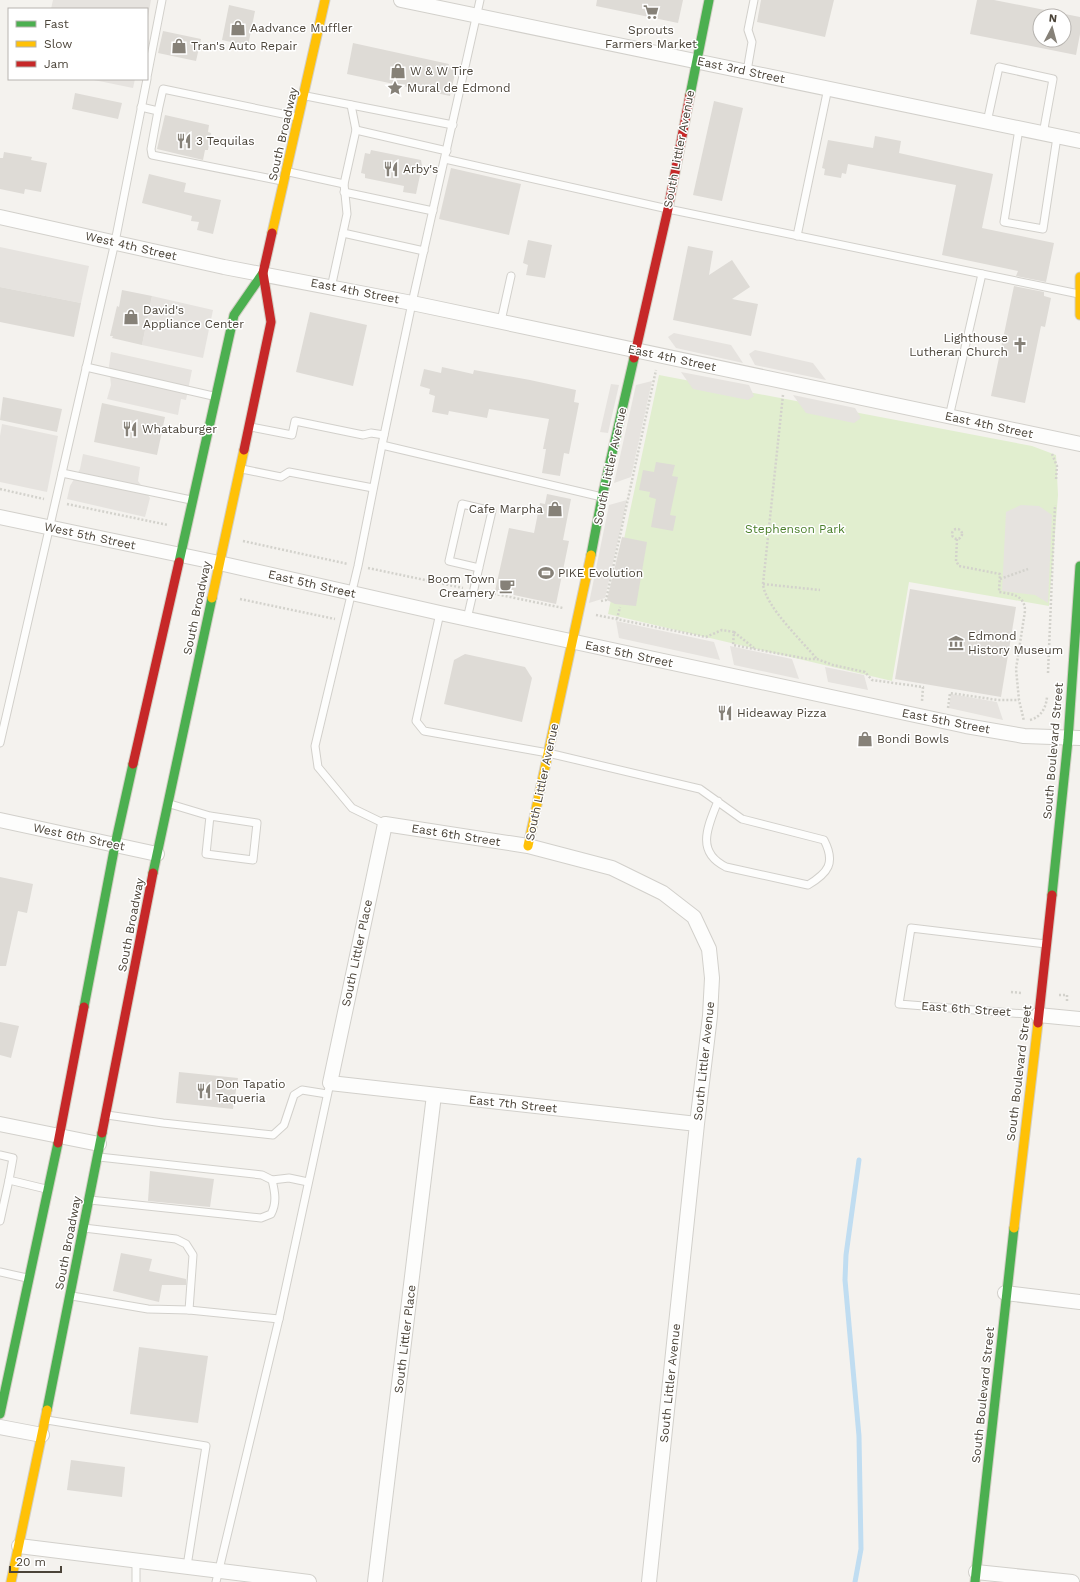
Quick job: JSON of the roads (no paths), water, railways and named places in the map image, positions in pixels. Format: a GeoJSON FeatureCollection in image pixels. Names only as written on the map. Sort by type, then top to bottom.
{"type":"FeatureCollection","features":[{"type":"Feature","properties":{"kind":"main road","name":"South Broadway"},"geometry":{"type":"LineString","coordinates":[[0,1414],[59,1137],[115,845],[234,316],[263,274],[325,0]]}},
{"type":"Feature","properties":{"kind":"main road","name":"South Littler Avenue"},"geometry":{"type":"LineString","coordinates":[[528,846],[602,497],[668,209],[709,0]]}},
{"type":"Feature","properties":{"kind":"main road","name":"South Broadway"},"geometry":{"type":"LineString","coordinates":[[11,1582],[70,1296],[157,854],[271,322],[263,274]]}},
{"type":"Feature","properties":{"kind":"main road"},"geometry":{"type":"LineString","coordinates":[[1080,277],[1080,315]]}},
{"type":"Feature","properties":{"kind":"main road","name":"South Boulevard Street"},"geometry":{"type":"LineString","coordinates":[[975,1577],[1005,1294],[1046,944],[1074,738],[1080,566]]}},
{"type":"Feature","properties":{"kind":"street","name":"East 3rd Street"},"geometry":{"type":"LineString","coordinates":[[401,0],[1080,141]]}},
{"type":"Feature","properties":{"kind":"street","name":"West 4th Street"},"geometry":{"type":"LineString","coordinates":[[0,217],[263,274]]}},
{"type":"Feature","properties":{"kind":"street","name":"East 4th Street"},"geometry":{"type":"LineString","coordinates":[[263,274],[501,321],[1080,444]]}},
{"type":"Feature","properties":{"kind":"street","name":"West 5th Street"},"geometry":{"type":"LineString","coordinates":[[0,517],[180,556]]}},
{"type":"Feature","properties":{"kind":"street","name":"East 5th Street"},"geometry":{"type":"LineString","coordinates":[[180,556],[219,563],[572,642],[966,726],[1024,736],[1074,738]]}},
{"type":"Feature","properties":{"kind":"street","name":"West 6th Street"},"geometry":{"type":"LineString","coordinates":[[0,820],[157,854]]}},
{"type":"Feature","properties":{"kind":"street","name":"East 6th Street"},"geometry":{"type":"LineString","coordinates":[[385,824],[528,846]]}},
{"type":"Feature","properties":{"kind":"street","name":"South Littler Place"},"geometry":{"type":"LineString","coordinates":[[328,1088],[385,824]]}},
{"type":"Feature","properties":{"kind":"street","name":"South Littler Avenue"},"geometry":{"type":"LineString","coordinates":[[528,846],[612,868],[663,893],[694,918],[709,949],[712,978],[710,1016],[696,1124],[649,1582]]}},
{"type":"Feature","properties":{"kind":"street","name":"East 6th Street"},"geometry":{"type":"LineString","coordinates":[[1038,1015],[1080,1019]]}},
{"type":"Feature","properties":{"kind":"street","name":"East 7th Street"},"geometry":{"type":"LineString","coordinates":[[328,1088],[434,1095],[696,1124]]}},
{"type":"Feature","properties":{"kind":"street","name":"South Littler Place"},"geometry":{"type":"LineString","coordinates":[[375,1582],[434,1095]]}},
{"type":"Feature","properties":{"kind":"street"},"geometry":{"type":"LineString","coordinates":[[0,1124],[59,1137],[98,1150]]}},
{"type":"Feature","properties":{"kind":"street"},"geometry":{"type":"LineString","coordinates":[[1005,1294],[1080,1302]]}},
{"type":"Feature","properties":{"kind":"street"},"geometry":{"type":"LineString","coordinates":[[0,1427],[42,1435]]}},
{"type":"Feature","properties":{"kind":"street"},"geometry":{"type":"LineString","coordinates":[[19,1546],[187,1566],[217,1576],[309,1582]]}},
{"type":"Feature","properties":{"kind":"street"},"geometry":{"type":"LineString","coordinates":[[975,1577],[1072,1582]]}},
{"type":"Feature","properties":{"kind":"lane"},"geometry":{"type":"LineString","coordinates":[[148,73],[162,0]]}},
{"type":"Feature","properties":{"kind":"lane"},"geometry":{"type":"LineString","coordinates":[[385,824],[352,808],[318,767],[315,746],[358,566],[412,303],[480,0]]}},
{"type":"Feature","properties":{"kind":"lane"},"geometry":{"type":"LineString","coordinates":[[747,71],[752,42],[748,30],[754,0]]}},
{"type":"Feature","properties":{"kind":"lane"},"geometry":{"type":"LineString","coordinates":[[987,122],[999,67],[1053,79],[1043,229],[1004,222],[1019,129]]}},
{"type":"Feature","properties":{"kind":"lane"},"geometry":{"type":"LineString","coordinates":[[0,744],[115,242],[147,80]]}},
{"type":"Feature","properties":{"kind":"lane"},"geometry":{"type":"LineString","coordinates":[[797,236],[828,88]]}},
{"type":"Feature","properties":{"kind":"lane"},"geometry":{"type":"LineString","coordinates":[[284,181],[152,155],[151,148],[163,89],[299,118]]}},
{"type":"Feature","properties":{"kind":"lane"},"geometry":{"type":"LineString","coordinates":[[304,95],[453,125]]}},
{"type":"Feature","properties":{"kind":"lane"},"geometry":{"type":"LineString","coordinates":[[331,288],[347,214],[344,184],[356,130],[351,105]]}},
{"type":"Feature","properties":{"kind":"lane"},"geometry":{"type":"LineString","coordinates":[[141,107],[158,110]]}},
{"type":"Feature","properties":{"kind":"lane"},"geometry":{"type":"LineString","coordinates":[[356,130],[447,151]]}},
{"type":"Feature","properties":{"kind":"lane"},"geometry":{"type":"LineString","coordinates":[[445,159],[668,209],[1079,294]]}},
{"type":"Feature","properties":{"kind":"lane"},"geometry":{"type":"LineString","coordinates":[[286,171],[344,184]]}},
{"type":"Feature","properties":{"kind":"lane"},"geometry":{"type":"LineString","coordinates":[[344,192],[433,211]]}},
{"type":"Feature","properties":{"kind":"lane"},"geometry":{"type":"LineString","coordinates":[[344,233],[424,251]]}},
{"type":"Feature","properties":{"kind":"lane"},"geometry":{"type":"LineString","coordinates":[[948,416],[982,274]]}},
{"type":"Feature","properties":{"kind":"lane"},"geometry":{"type":"LineString","coordinates":[[501,321],[511,276]]}},
{"type":"Feature","properties":{"kind":"lane"},"geometry":{"type":"LineString","coordinates":[[86,367],[216,397]]}},
{"type":"Feature","properties":{"kind":"lane"},"geometry":{"type":"LineString","coordinates":[[249,426],[292,435],[295,421],[363,434],[371,433],[384,435]]}},
{"type":"Feature","properties":{"kind":"lane"},"geometry":{"type":"LineString","coordinates":[[382,445],[602,497]]}},
{"type":"Feature","properties":{"kind":"lane"},"geometry":{"type":"LineString","coordinates":[[240,469],[282,477],[289,472],[373,488]]}},
{"type":"Feature","properties":{"kind":"lane"},"geometry":{"type":"LineString","coordinates":[[62,473],[193,501]]}},
{"type":"Feature","properties":{"kind":"lane"},"geometry":{"type":"LineString","coordinates":[[467,618],[474,590],[492,511],[462,504],[449,561],[479,568]]}},
{"type":"Feature","properties":{"kind":"lane"},"geometry":{"type":"LineString","coordinates":[[440,613],[416,721],[424,732],[548,753],[700,789],[718,801],[742,818],[824,840],[830,852],[828,866],[822,877],[808,885],[726,867],[716,863],[708,851],[705,832],[718,801]]}},
{"type":"Feature","properties":{"kind":"lane"},"geometry":{"type":"LineString","coordinates":[[168,804],[210,816],[257,823],[253,860],[206,854],[210,816]]}},
{"type":"Feature","properties":{"kind":"lane","name":"East 6th Street"},"geometry":{"type":"LineString","coordinates":[[1038,1015],[899,1004],[910,928],[1046,944]]}},
{"type":"Feature","properties":{"kind":"lane"},"geometry":{"type":"LineString","coordinates":[[105,1114],[163,1123],[273,1135],[284,1125],[294,1095],[302,1090],[328,1088],[279,1319],[217,1576]]}},
{"type":"Feature","properties":{"kind":"lane"},"geometry":{"type":"LineString","coordinates":[[98,1150],[262,1175],[272,1180],[289,1178],[308,1182]]}},
{"type":"Feature","properties":{"kind":"lane"},"geometry":{"type":"LineString","coordinates":[[0,1155],[13,1158],[0,1221]]}},
{"type":"Feature","properties":{"kind":"lane"},"geometry":{"type":"LineString","coordinates":[[9,1180],[48,1189]]}},
{"type":"Feature","properties":{"kind":"lane"},"geometry":{"type":"LineString","coordinates":[[88,1200],[261,1218],[272,1214],[275,1206],[275,1192],[272,1180]]}},
{"type":"Feature","properties":{"kind":"lane"},"geometry":{"type":"LineString","coordinates":[[83,1228],[176,1238],[186,1244],[193,1255],[189,1310]]}},
{"type":"Feature","properties":{"kind":"lane"},"geometry":{"type":"LineString","coordinates":[[0,1272],[29,1279]]}},
{"type":"Feature","properties":{"kind":"lane"},"geometry":{"type":"LineString","coordinates":[[70,1296],[148,1309],[189,1310],[279,1319]]}},
{"type":"Feature","properties":{"kind":"lane"},"geometry":{"type":"LineString","coordinates":[[45,1420],[206,1446],[187,1566]]}},
{"type":"Feature","properties":{"kind":"lane"},"geometry":{"type":"LineString","coordinates":[[136,1560],[136,1582]]}},
{"type":"Feature","properties":{"kind":"waterway"},"geometry":{"type":"LineString","coordinates":[[855,1582],[861,1549],[859,1436],[845,1280],[846,1255],[859,1160]]}},
{"type":"Feature","properties":{"kind":"place","name":"Sprouts Farmers Market"},"geometry":{"type":"Point","coordinates":[651,12]}},
{"type":"Feature","properties":{"kind":"place","name":"Aadvance Muffler"},"geometry":{"type":"Point","coordinates":[238,28]}},
{"type":"Feature","properties":{"kind":"place","name":"Tran's Auto Repair"},"geometry":{"type":"Point","coordinates":[179,46]}},
{"type":"Feature","properties":{"kind":"place","name":"W & W Tire"},"geometry":{"type":"Point","coordinates":[398,71]}},
{"type":"Feature","properties":{"kind":"place","name":"Mural de Edmond"},"geometry":{"type":"Point","coordinates":[395,88]}},
{"type":"Feature","properties":{"kind":"place","name":"3 Tequilas"},"geometry":{"type":"Point","coordinates":[184,141]}},
{"type":"Feature","properties":{"kind":"place","name":"Arby's"},"geometry":{"type":"Point","coordinates":[391,169]}},
{"type":"Feature","properties":{"kind":"place","name":"David's Appliance Center"},"geometry":{"type":"Point","coordinates":[131,317]}},
{"type":"Feature","properties":{"kind":"place","name":"Lighthouse Lutheran Church"},"geometry":{"type":"Point","coordinates":[1020,345]}},
{"type":"Feature","properties":{"kind":"place","name":"Whataburger"},"geometry":{"type":"Point","coordinates":[130,429]}},
{"type":"Feature","properties":{"kind":"place","name":"Cafe Marpha"},"geometry":{"type":"Point","coordinates":[555,509]}},
{"type":"Feature","properties":{"kind":"place","name":"PIKE Evolution"},"geometry":{"type":"Point","coordinates":[546,573]}},
{"type":"Feature","properties":{"kind":"place","name":"Boom Town Creamery"},"geometry":{"type":"Point","coordinates":[507,586]}},
{"type":"Feature","properties":{"kind":"place","name":"Edmond History Museum"},"geometry":{"type":"Point","coordinates":[956,643]}},
{"type":"Feature","properties":{"kind":"place","name":"Hideaway Pizza"},"geometry":{"type":"Point","coordinates":[725,713]}},
{"type":"Feature","properties":{"kind":"place","name":"Bondi Bowls"},"geometry":{"type":"Point","coordinates":[865,739]}},
{"type":"Feature","properties":{"kind":"place","name":"Don Tapatio Taqueria"},"geometry":{"type":"Point","coordinates":[204,1091]}},
{"type":"Feature","properties":{"kind":"park label","name":"Stephenson Park"},"geometry":{"type":"Point","coordinates":[795,529]}}]}
